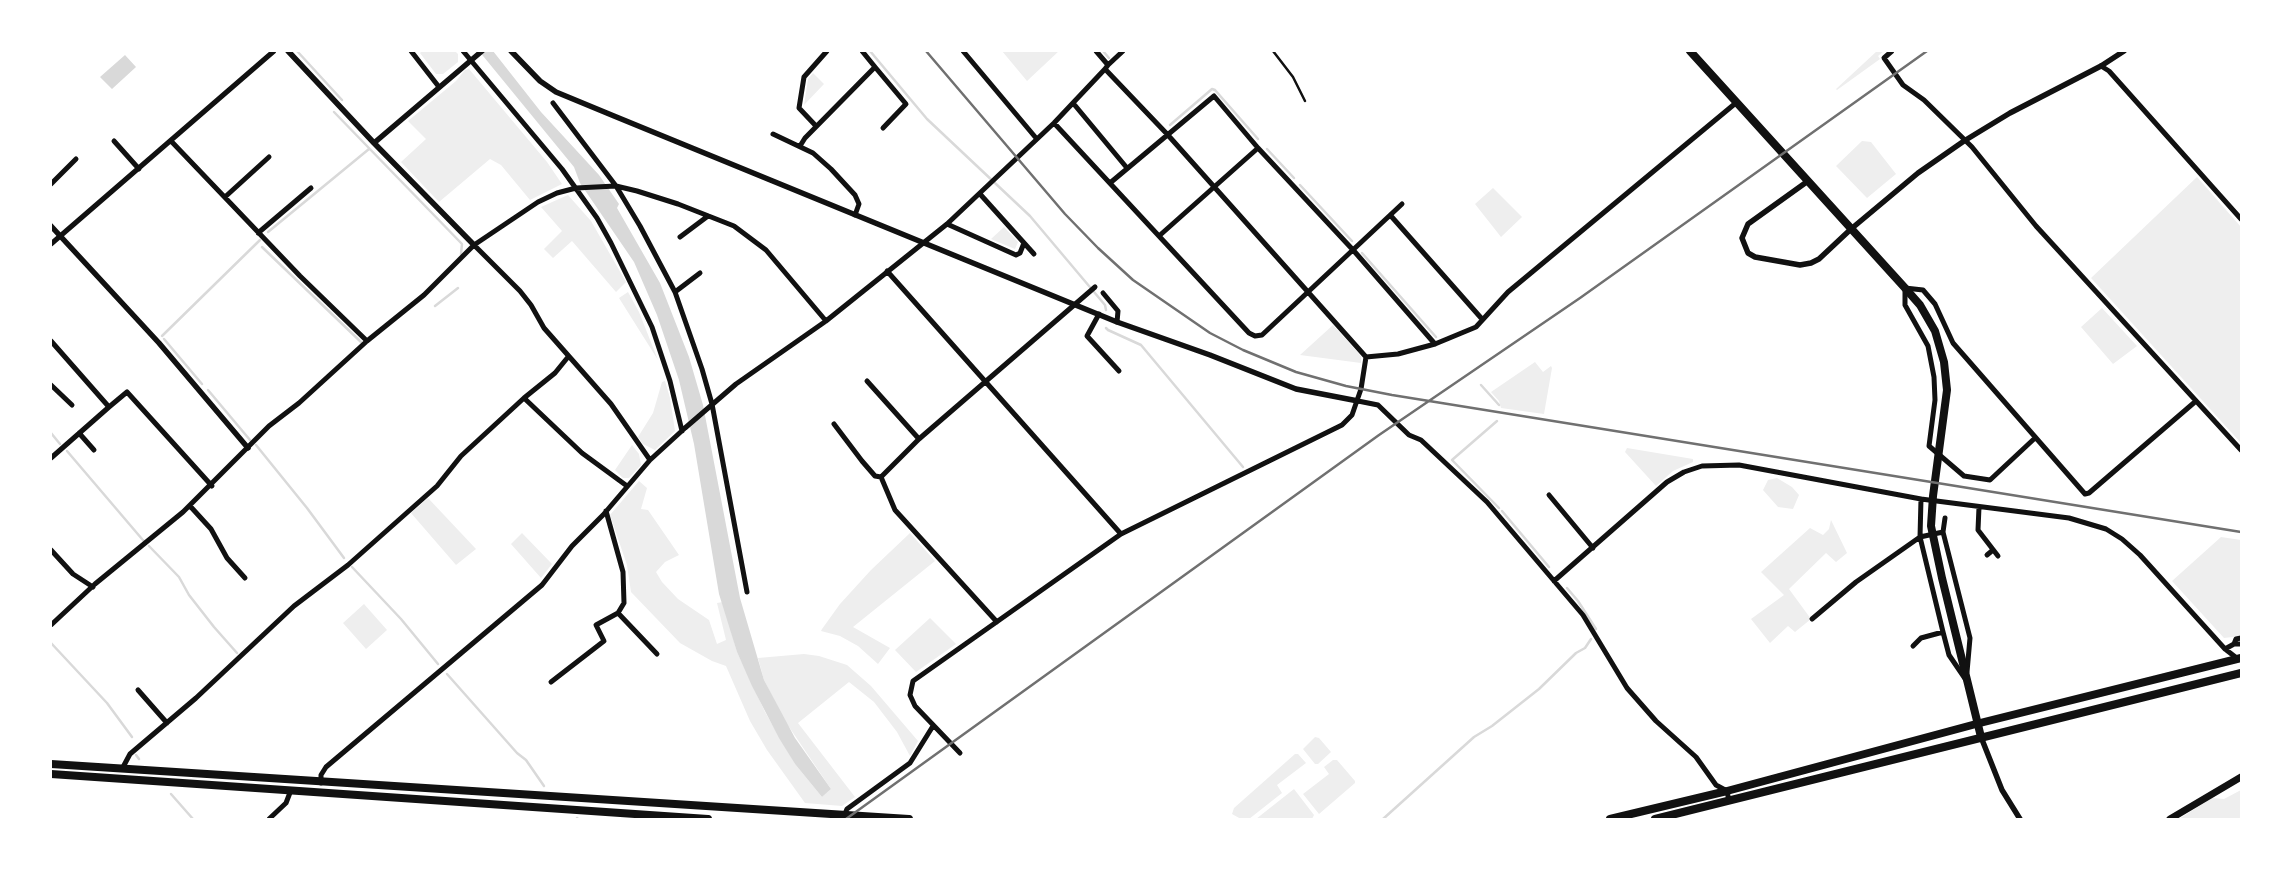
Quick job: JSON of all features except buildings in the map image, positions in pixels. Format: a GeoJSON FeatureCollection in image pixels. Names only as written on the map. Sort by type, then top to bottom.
{"type":"FeatureCollection","features":[{"type":"Feature","properties":{"kind":"main road"},"geometry":{"type":"LineString","coordinates":[[1690,51],[1920,305],[1935,331],[1944,362],[1947,390],[1933,496],[1932,526],[1942,578],[1980,738]]}},
{"type":"Feature","properties":{"kind":"main road"},"geometry":{"type":"LineString","coordinates":[[1610,819],[1727,791],[1976,724],[2240,660]]}},
{"type":"Feature","properties":{"kind":"main road"},"geometry":{"type":"LineString","coordinates":[[1656,819],[2241,673]]}},
{"type":"Feature","properties":{"kind":"main road"},"geometry":{"type":"LineString","coordinates":[[51,764],[321,783],[910,819]]}},
{"type":"Feature","properties":{"kind":"main road"},"geometry":{"type":"LineString","coordinates":[[51,774],[708,819]]}},
{"type":"Feature","properties":{"kind":"main road"},"geometry":{"type":"LineString","coordinates":[[2170,819],[2241,777]]}},
{"type":"Feature","properties":{"kind":"street"},"geometry":{"type":"LineString","coordinates":[[51,244],[274,51]]}},
{"type":"Feature","properties":{"kind":"street"},"geometry":{"type":"LineString","coordinates":[[288,51],[374,143],[520,291],[531,305],[544,328],[611,404],[650,460]]}},
{"type":"Feature","properties":{"kind":"street"},"geometry":{"type":"LineString","coordinates":[[411,51],[439,87]]}},
{"type":"Feature","properties":{"kind":"street"},"geometry":{"type":"LineString","coordinates":[[463,51],[473,58],[576,188],[611,243],[652,327],[670,380],[683,430]]}},
{"type":"Feature","properties":{"kind":"street"},"geometry":{"type":"LineString","coordinates":[[374,143],[482,51]]}},
{"type":"Feature","properties":{"kind":"street"},"geometry":{"type":"LineString","coordinates":[[511,51],[540,81],[556,92],[922,243],[1117,322],[1210,355],[1296,389],[1378,405],[1409,435],[1421,440],[1433,450],[1487,502],[1583,615],[1627,688],[1656,721],[1696,757],[1716,785],[1727,791],[1729,801]]}},
{"type":"Feature","properties":{"kind":"street"},"geometry":{"type":"LineString","coordinates":[[816,126],[799,108],[804,77],[827,51]]}},
{"type":"Feature","properties":{"kind":"street"},"geometry":{"type":"LineString","coordinates":[[862,51],[906,104],[883,128]]}},
{"type":"Feature","properties":{"kind":"street"},"geometry":{"type":"LineString","coordinates":[[963,51],[1036,138]]}},
{"type":"Feature","properties":{"kind":"street"},"geometry":{"type":"LineString","coordinates":[[1096,51],[1107,67],[1366,357]]}},
{"type":"Feature","properties":{"kind":"street"},"geometry":{"type":"LineString","coordinates":[[321,783],[321,775],[326,767],[542,585],[572,546],[606,511],[650,460],[710,405],[736,384],[826,320],[946,224],[1054,123],[1123,51]]}},
{"type":"Feature","properties":{"kind":"street"},"geometry":{"type":"LineString","coordinates":[[1892,51],[1884,58],[1903,85],[1919,96],[1972,148],[2036,226],[2241,450]]}},
{"type":"Feature","properties":{"kind":"street"},"geometry":{"type":"LineString","coordinates":[[1808,181],[1748,224],[1742,238],[1748,253],[1755,257],[1800,265],[1811,264],[1918,173],[1964,141],[2010,113],[2101,66],[2124,51]]}},
{"type":"Feature","properties":{"kind":"street"},"geometry":{"type":"LineString","coordinates":[[2101,66],[2122,85],[2241,219]]}},
{"type":"Feature","properties":{"kind":"street"},"geometry":{"type":"LineString","coordinates":[[800,146],[816,126],[875,67]]}},
{"type":"Feature","properties":{"kind":"street"},"geometry":{"type":"LineString","coordinates":[[1110,183],[1214,96],[1258,148],[1354,251],[1435,344]]}},
{"type":"Feature","properties":{"kind":"street"},"geometry":{"type":"LineString","coordinates":[[1366,357],[1398,354],[1435,344],[1476,327],[1508,292],[1737,102]]}},
{"type":"Feature","properties":{"kind":"street"},"geometry":{"type":"LineString","coordinates":[[553,103],[616,186],[640,226],[675,292],[702,369],[747,592]]}},
{"type":"Feature","properties":{"kind":"street"},"geometry":{"type":"LineString","coordinates":[[1073,103],[1127,168]]}},
{"type":"Feature","properties":{"kind":"street"},"geometry":{"type":"LineString","coordinates":[[1054,123],[1249,333],[1255,336],[1262,335],[1354,251],[1402,204]]}},
{"type":"Feature","properties":{"kind":"street"},"geometry":{"type":"LineString","coordinates":[[773,134],[814,153],[855,195],[859,204],[855,215]]}},
{"type":"Feature","properties":{"kind":"street"},"geometry":{"type":"LineString","coordinates":[[114,141],[138,169]]}},
{"type":"Feature","properties":{"kind":"street"},"geometry":{"type":"LineString","coordinates":[[171,141],[258,233],[367,341]]}},
{"type":"Feature","properties":{"kind":"street"},"geometry":{"type":"LineString","coordinates":[[1159,236],[1258,148]]}},
{"type":"Feature","properties":{"kind":"street"},"geometry":{"type":"LineString","coordinates":[[225,197],[269,157]]}},
{"type":"Feature","properties":{"kind":"street"},"geometry":{"type":"LineString","coordinates":[[51,184],[76,159]]}},
{"type":"Feature","properties":{"kind":"street"},"geometry":{"type":"LineString","coordinates":[[51,625],[93,587],[190,506],[212,486],[269,426],[334,372],[367,341],[424,295],[474,245],[538,202],[576,188],[616,186],[637,191],[734,226],[766,250],[826,320]]}},
{"type":"Feature","properties":{"kind":"street"},"geometry":{"type":"LineString","coordinates":[[258,233],[311,188]]}},
{"type":"Feature","properties":{"kind":"street"},"geometry":{"type":"LineString","coordinates":[[980,194],[1034,254]]}},
{"type":"Feature","properties":{"kind":"street"},"geometry":{"type":"LineString","coordinates":[[680,237],[708,216]]}},
{"type":"Feature","properties":{"kind":"street"},"geometry":{"type":"LineString","coordinates":[[1391,216],[1482,320]]}},
{"type":"Feature","properties":{"kind":"street"},"geometry":{"type":"LineString","coordinates":[[946,224],[1016,255],[1020,253],[1024,243]]}},
{"type":"Feature","properties":{"kind":"street"},"geometry":{"type":"LineString","coordinates":[[51,226],[159,343],[248,448]]}},
{"type":"Feature","properties":{"kind":"street"},"geometry":{"type":"LineString","coordinates":[[887,271],[1121,534]]}},
{"type":"Feature","properties":{"kind":"street"},"geometry":{"type":"LineString","coordinates":[[675,292],[700,273]]}},
{"type":"Feature","properties":{"kind":"street"},"geometry":{"type":"LineString","coordinates":[[881,477],[919,438],[1095,287]]}},
{"type":"Feature","properties":{"kind":"street"},"geometry":{"type":"LineString","coordinates":[[2035,438],[1990,480],[1964,476],[1930,446],[1935,400],[1934,378],[1928,346],[1905,305],[1905,288],[1923,290],[1935,304],[1953,343],[2085,494],[2090,493],[2196,401]]}},
{"type":"Feature","properties":{"kind":"street"},"geometry":{"type":"LineString","coordinates":[[1103,293],[1118,311],[1117,322]]}},
{"type":"Feature","properties":{"kind":"street"},"geometry":{"type":"LineString","coordinates":[[1099,314],[1087,336],[1119,372]]}},
{"type":"Feature","properties":{"kind":"street"},"geometry":{"type":"LineString","coordinates":[[51,341],[109,406]]}},
{"type":"Feature","properties":{"kind":"street"},"geometry":{"type":"LineString","coordinates":[[122,768],[130,754],[167,723],[294,606],[348,565],[430,492],[462,456],[524,398],[555,373],[568,357]]}},
{"type":"Feature","properties":{"kind":"street"},"geometry":{"type":"LineString","coordinates":[[960,753],[915,706],[910,695],[914,681],[1121,534],[1342,424],[1352,415],[1358,401],[1366,357]]}},
{"type":"Feature","properties":{"kind":"street"},"geometry":{"type":"LineString","coordinates":[[867,381],[919,438]]}},
{"type":"Feature","properties":{"kind":"street"},"geometry":{"type":"LineString","coordinates":[[51,385],[72,405]]}},
{"type":"Feature","properties":{"kind":"street"},"geometry":{"type":"LineString","coordinates":[[51,458],[127,392],[212,486]]}},
{"type":"Feature","properties":{"kind":"street"},"geometry":{"type":"LineString","coordinates":[[524,398],[582,453],[627,486]]}},
{"type":"Feature","properties":{"kind":"street"},"geometry":{"type":"LineString","coordinates":[[834,424],[866,466],[875,476],[881,477]]}},
{"type":"Feature","properties":{"kind":"street"},"geometry":{"type":"LineString","coordinates":[[79,433],[94,450]]}},
{"type":"Feature","properties":{"kind":"street"},"geometry":{"type":"LineString","coordinates":[[1554,581],[1667,482],[1684,472],[1702,466],[1719,464],[1748,466],[1921,499],[2069,518],[2106,529],[2122,539],[2140,555],[2225,649],[2240,660]]}},
{"type":"Feature","properties":{"kind":"street"},"geometry":{"type":"LineString","coordinates":[[881,477],[895,510],[997,622]]}},
{"type":"Feature","properties":{"kind":"street"},"geometry":{"type":"LineString","coordinates":[[1549,495],[1592,548]]}},
{"type":"Feature","properties":{"kind":"street"},"geometry":{"type":"LineString","coordinates":[[1921,499],[1920,537],[1943,632],[1949,654],[1966,680]]}},
{"type":"Feature","properties":{"kind":"street"},"geometry":{"type":"LineString","coordinates":[[190,506],[211,530],[227,558],[245,578]]}},
{"type":"Feature","properties":{"kind":"street"},"geometry":{"type":"LineString","coordinates":[[1979,507],[1978,530],[1998,556]]}},
{"type":"Feature","properties":{"kind":"street"},"geometry":{"type":"LineString","coordinates":[[551,682],[604,641],[596,625],[618,613],[624,603],[623,572],[606,511]]}},
{"type":"Feature","properties":{"kind":"street"},"geometry":{"type":"LineString","coordinates":[[1944,518],[1943,532],[1970,638],[1966,680]]}},
{"type":"Feature","properties":{"kind":"street"},"geometry":{"type":"LineString","coordinates":[[1812,619],[1856,582],[1920,537],[1943,532]]}},
{"type":"Feature","properties":{"kind":"street"},"geometry":{"type":"LineString","coordinates":[[51,550],[73,574],[93,587]]}},
{"type":"Feature","properties":{"kind":"street"},"geometry":{"type":"LineString","coordinates":[[1986,555],[1993,550]]}},
{"type":"Feature","properties":{"kind":"street"},"geometry":{"type":"LineString","coordinates":[[618,613],[657,654]]}},
{"type":"Feature","properties":{"kind":"street"},"geometry":{"type":"LineString","coordinates":[[1912,646],[1921,638],[1943,632]]}},
{"type":"Feature","properties":{"kind":"street"},"geometry":{"type":"LineString","coordinates":[[2234,644],[2236,639],[2241,638]]}},
{"type":"Feature","properties":{"kind":"street"},"geometry":{"type":"LineString","coordinates":[[2225,649],[2234,644],[2241,644]]}},
{"type":"Feature","properties":{"kind":"street"},"geometry":{"type":"LineString","coordinates":[[138,690],[167,723]]}},
{"type":"Feature","properties":{"kind":"street"},"geometry":{"type":"LineString","coordinates":[[845,814],[847,809],[910,763],[933,726]]}},
{"type":"Feature","properties":{"kind":"street"},"geometry":{"type":"LineString","coordinates":[[1980,738],[2002,790],[2020,819]]}},
{"type":"Feature","properties":{"kind":"street"},"geometry":{"type":"LineString","coordinates":[[270,819],[286,803],[291,790]]}},
{"type":"Feature","properties":{"kind":"street"},"geometry":{"type":"LineString","coordinates":[[708,819],[709,806]]}},
{"type":"Feature","properties":{"kind":"lane"},"geometry":{"type":"LineString","coordinates":[[1273,51],[1293,77],[1305,101]]}},
{"type":"Feature","properties":{"kind":"shaded area"},"geometry":{"type":"Polygon","coordinates":[[[422,51],[455,51],[458,54],[458,62],[443,74],[436,74],[420,53],[422,51]]]}},
{"type":"Feature","properties":{"kind":"shaded area"},"geometry":{"type":"Polygon","coordinates":[[[479,51],[493,51],[541,112],[599,175],[619,204],[617,208],[660,283],[689,357],[703,405],[740,598],[764,680],[795,738],[831,789],[822,797],[795,764],[779,738],[737,652],[719,594],[694,444],[679,380],[657,315],[634,262],[580,183],[574,167],[479,51]]]}},
{"type":"Feature","properties":{"kind":"shaded area"},"geometry":{"type":"Polygon","coordinates":[[[1002,51],[1059,51],[1027,81],[1002,51]]]}},
{"type":"Feature","properties":{"kind":"shaded area"},"geometry":{"type":"Polygon","coordinates":[[[1877,51],[1884,51],[1878,56],[1880,59],[1836,89],[1877,51]]]}},
{"type":"Feature","properties":{"kind":"shaded area"},"geometry":{"type":"Polygon","coordinates":[[[125,55],[136,67],[112,89],[100,77],[125,55]]]}},
{"type":"Feature","properties":{"kind":"shaded area"},"geometry":{"type":"Polygon","coordinates":[[[469,69],[547,162],[562,184],[530,200],[501,165],[490,159],[439,202],[401,162],[426,139],[408,121],[456,81],[465,70],[469,69]]]}},
{"type":"Feature","properties":{"kind":"shaded area"},"geometry":{"type":"Polygon","coordinates":[[[813,73],[824,84],[804,105],[808,79],[813,73]]]}},
{"type":"Feature","properties":{"kind":"shaded area"},"geometry":{"type":"Polygon","coordinates":[[[1862,141],[1871,142],[1896,174],[1867,198],[1836,166],[1862,141]]]}},
{"type":"Feature","properties":{"kind":"shaded area"},"geometry":{"type":"Polygon","coordinates":[[[2197,177],[2241,227],[2241,443],[2091,278],[2197,177]]]}},
{"type":"Feature","properties":{"kind":"shaded area"},"geometry":{"type":"Polygon","coordinates":[[[1493,188],[1522,217],[1501,237],[1475,204],[1493,188]]]}},
{"type":"Feature","properties":{"kind":"shaded area"},"geometry":{"type":"Polygon","coordinates":[[[568,195],[591,221],[626,282],[616,292],[572,241],[553,258],[544,249],[562,231],[541,207],[568,195]]]}},
{"type":"Feature","properties":{"kind":"shaded area"},"geometry":{"type":"Polygon","coordinates":[[[1004,227],[1018,242],[1015,249],[991,239],[1004,227]]]}},
{"type":"Feature","properties":{"kind":"shaded area"},"geometry":{"type":"Polygon","coordinates":[[[628,292],[639,312],[658,360],[619,298],[628,292]]]}},
{"type":"Feature","properties":{"kind":"shaded area"},"geometry":{"type":"Polygon","coordinates":[[[2102,308],[2137,346],[2113,364],[2081,327],[2102,308]]]}},
{"type":"Feature","properties":{"kind":"shaded area"},"geometry":{"type":"Polygon","coordinates":[[[1333,325],[1361,356],[1361,363],[1300,355],[1333,325]]]}},
{"type":"Feature","properties":{"kind":"shaded area"},"geometry":{"type":"Polygon","coordinates":[[[1535,362],[1543,372],[1551,366],[1552,368],[1544,414],[1501,408],[1499,401],[1491,392],[1535,362]]]}},
{"type":"Feature","properties":{"kind":"shaded area"},"geometry":{"type":"Polygon","coordinates":[[[665,381],[670,398],[675,431],[655,450],[643,444],[638,437],[653,413],[662,382],[665,381]]]}},
{"type":"Feature","properties":{"kind":"shaded area"},"geometry":{"type":"Polygon","coordinates":[[[632,445],[639,454],[641,465],[629,478],[623,478],[615,470],[632,445]]]}},
{"type":"Feature","properties":{"kind":"shaded area"},"geometry":{"type":"Polygon","coordinates":[[[1627,448],[1693,459],[1693,462],[1673,471],[1656,486],[1625,452],[1627,448]]]}},
{"type":"Feature","properties":{"kind":"shaded area"},"geometry":{"type":"Polygon","coordinates":[[[1777,478],[1792,487],[1799,495],[1793,509],[1778,507],[1763,490],[1768,480],[1777,478]]]}},
{"type":"Feature","properties":{"kind":"shaded area"},"geometry":{"type":"Polygon","coordinates":[[[639,481],[647,488],[641,509],[648,510],[679,555],[665,562],[656,572],[662,582],[678,599],[709,620],[717,644],[726,640],[717,603],[723,602],[737,652],[765,712],[795,764],[822,797],[831,789],[783,718],[764,680],[758,658],[804,654],[819,656],[847,665],[871,686],[918,741],[910,756],[897,732],[874,702],[849,682],[798,723],[855,797],[842,806],[805,803],[767,750],[750,721],[726,666],[712,661],[680,643],[631,592],[627,565],[610,515],[639,481]]]}},
{"type":"Feature","properties":{"kind":"shaded area"},"geometry":{"type":"Polygon","coordinates":[[[428,498],[476,549],[456,565],[411,513],[428,498]]]}},
{"type":"Feature","properties":{"kind":"shaded area"},"geometry":{"type":"Polygon","coordinates":[[[1831,520],[1847,553],[1836,562],[1826,553],[1789,589],[1811,619],[1795,632],[1788,626],[1770,643],[1751,619],[1784,595],[1761,572],[1810,528],[1823,535],[1829,529],[1831,520]]]}},
{"type":"Feature","properties":{"kind":"shaded area"},"geometry":{"type":"Polygon","coordinates":[[[522,533],[552,564],[541,578],[511,544],[522,533]]]}},
{"type":"Feature","properties":{"kind":"shaded area"},"geometry":{"type":"Polygon","coordinates":[[[910,533],[935,561],[853,627],[890,648],[878,664],[858,646],[840,636],[821,631],[840,604],[871,570],[910,533]]]}},
{"type":"Feature","properties":{"kind":"shaded area"},"geometry":{"type":"Polygon","coordinates":[[[2221,537],[2241,540],[2241,636],[2224,638],[2172,581],[2221,537]]]}},
{"type":"Feature","properties":{"kind":"shaded area"},"geometry":{"type":"Polygon","coordinates":[[[364,604],[387,630],[366,649],[343,623],[364,604]]]}},
{"type":"Feature","properties":{"kind":"shaded area"},"geometry":{"type":"Polygon","coordinates":[[[930,618],[956,644],[916,672],[895,650],[930,618]]]}},
{"type":"Feature","properties":{"kind":"shaded area"},"geometry":{"type":"Polygon","coordinates":[[[1315,737],[1319,738],[1331,752],[1318,764],[1315,764],[1303,749],[1315,737]]]}},
{"type":"Feature","properties":{"kind":"shaded area"},"geometry":{"type":"Polygon","coordinates":[[[1295,754],[1298,754],[1306,763],[1277,785],[1282,793],[1249,819],[1241,819],[1232,814],[1234,808],[1295,754]]]}},
{"type":"Feature","properties":{"kind":"shaded area"},"geometry":{"type":"Polygon","coordinates":[[[1333,760],[1337,760],[1355,783],[1319,814],[1303,794],[1329,774],[1324,767],[1333,760]]]}},
{"type":"Feature","properties":{"kind":"shaded area"},"geometry":{"type":"Polygon","coordinates":[[[1294,789],[1314,815],[1312,819],[1256,819],[1294,789]]]}},
{"type":"Feature","properties":{"kind":"shaded area"},"geometry":{"type":"Polygon","coordinates":[[[2241,790],[2241,817],[2238,819],[2179,819],[2212,798],[2224,799],[2241,790]]]}},
{"type":"Feature","properties":{"kind":"waterway"},"geometry":{"type":"LineString","coordinates":[[297,51],[342,100]]}},
{"type":"Feature","properties":{"kind":"waterway"},"geometry":{"type":"LineString","coordinates":[[870,51],[927,119],[1030,216],[1105,305],[1106,310]]}},
{"type":"Feature","properties":{"kind":"waterway"},"geometry":{"type":"LineString","coordinates":[[1103,51],[1109,58]]}},
{"type":"Feature","properties":{"kind":"waterway"},"geometry":{"type":"LineString","coordinates":[[1170,125],[1212,89],[1215,90],[1258,139]]}},
{"type":"Feature","properties":{"kind":"waterway"},"geometry":{"type":"LineString","coordinates":[[334,112],[462,244],[461,254]]}},
{"type":"Feature","properties":{"kind":"waterway"},"geometry":{"type":"LineString","coordinates":[[268,232],[369,149]]}},
{"type":"Feature","properties":{"kind":"waterway"},"geometry":{"type":"LineString","coordinates":[[1267,149],[1294,178]]}},
{"type":"Feature","properties":{"kind":"waterway"},"geometry":{"type":"LineString","coordinates":[[1300,185],[1352,241]]}},
{"type":"Feature","properties":{"kind":"waterway"},"geometry":{"type":"LineString","coordinates":[[162,336],[260,240]]}},
{"type":"Feature","properties":{"kind":"waterway"},"geometry":{"type":"LineString","coordinates":[[262,247],[362,343]]}},
{"type":"Feature","properties":{"kind":"waterway"},"geometry":{"type":"LineString","coordinates":[[1362,253],[1436,337]]}},
{"type":"Feature","properties":{"kind":"waterway"},"geometry":{"type":"LineString","coordinates":[[435,306],[458,288]]}},
{"type":"Feature","properties":{"kind":"waterway"},"geometry":{"type":"LineString","coordinates":[[1106,328],[1141,345],[1243,467]]}},
{"type":"Feature","properties":{"kind":"waterway"},"geometry":{"type":"LineString","coordinates":[[164,339],[202,384]]}},
{"type":"Feature","properties":{"kind":"waterway"},"geometry":{"type":"LineString","coordinates":[[1481,385],[1499,405]]}},
{"type":"Feature","properties":{"kind":"waterway"},"geometry":{"type":"LineString","coordinates":[[208,390],[250,440]]}},
{"type":"Feature","properties":{"kind":"waterway"},"geometry":{"type":"LineString","coordinates":[[1497,421],[1452,460],[1499,508]]}},
{"type":"Feature","properties":{"kind":"waterway"},"geometry":{"type":"LineString","coordinates":[[51,433],[60,444]]}},
{"type":"Feature","properties":{"kind":"waterway"},"geometry":{"type":"LineString","coordinates":[[256,445],[307,508],[344,558]]}},
{"type":"Feature","properties":{"kind":"waterway"},"geometry":{"type":"LineString","coordinates":[[67,451],[142,539]]}},
{"type":"Feature","properties":{"kind":"waterway"},"geometry":{"type":"LineString","coordinates":[[1502,511],[1549,567]]}},
{"type":"Feature","properties":{"kind":"waterway"},"geometry":{"type":"LineString","coordinates":[[149,546],[179,577],[189,595],[237,653]]}},
{"type":"Feature","properties":{"kind":"waterway"},"geometry":{"type":"LineString","coordinates":[[352,567],[401,619],[438,664]]}},
{"type":"Feature","properties":{"kind":"waterway"},"geometry":{"type":"LineString","coordinates":[[1567,588],[1596,629]]}},
{"type":"Feature","properties":{"kind":"waterway"},"geometry":{"type":"LineString","coordinates":[[1383,819],[1474,737],[1492,726],[1539,689],[1576,653],[1585,648],[1591,639]]}},
{"type":"Feature","properties":{"kind":"waterway"},"geometry":{"type":"LineString","coordinates":[[51,643],[107,703],[132,737]]}},
{"type":"Feature","properties":{"kind":"waterway"},"geometry":{"type":"LineString","coordinates":[[447,674],[517,753],[526,760],[544,786]]}},
{"type":"Feature","properties":{"kind":"waterway"},"geometry":{"type":"LineString","coordinates":[[136,755],[139,759]]}},
{"type":"Feature","properties":{"kind":"waterway"},"geometry":{"type":"LineString","coordinates":[[171,794],[193,819]]}},
{"type":"Feature","properties":{"kind":"railway"},"geometry":{"type":"LineString","coordinates":[[926,51],[1065,214],[1133,280],[1210,333],[1243,350],[1296,372],[1346,386],[1392,395],[2241,532]]}},
{"type":"Feature","properties":{"kind":"railway"},"geometry":{"type":"LineString","coordinates":[[846,819],[1379,435],[1580,298],[1927,51]]}}]}
